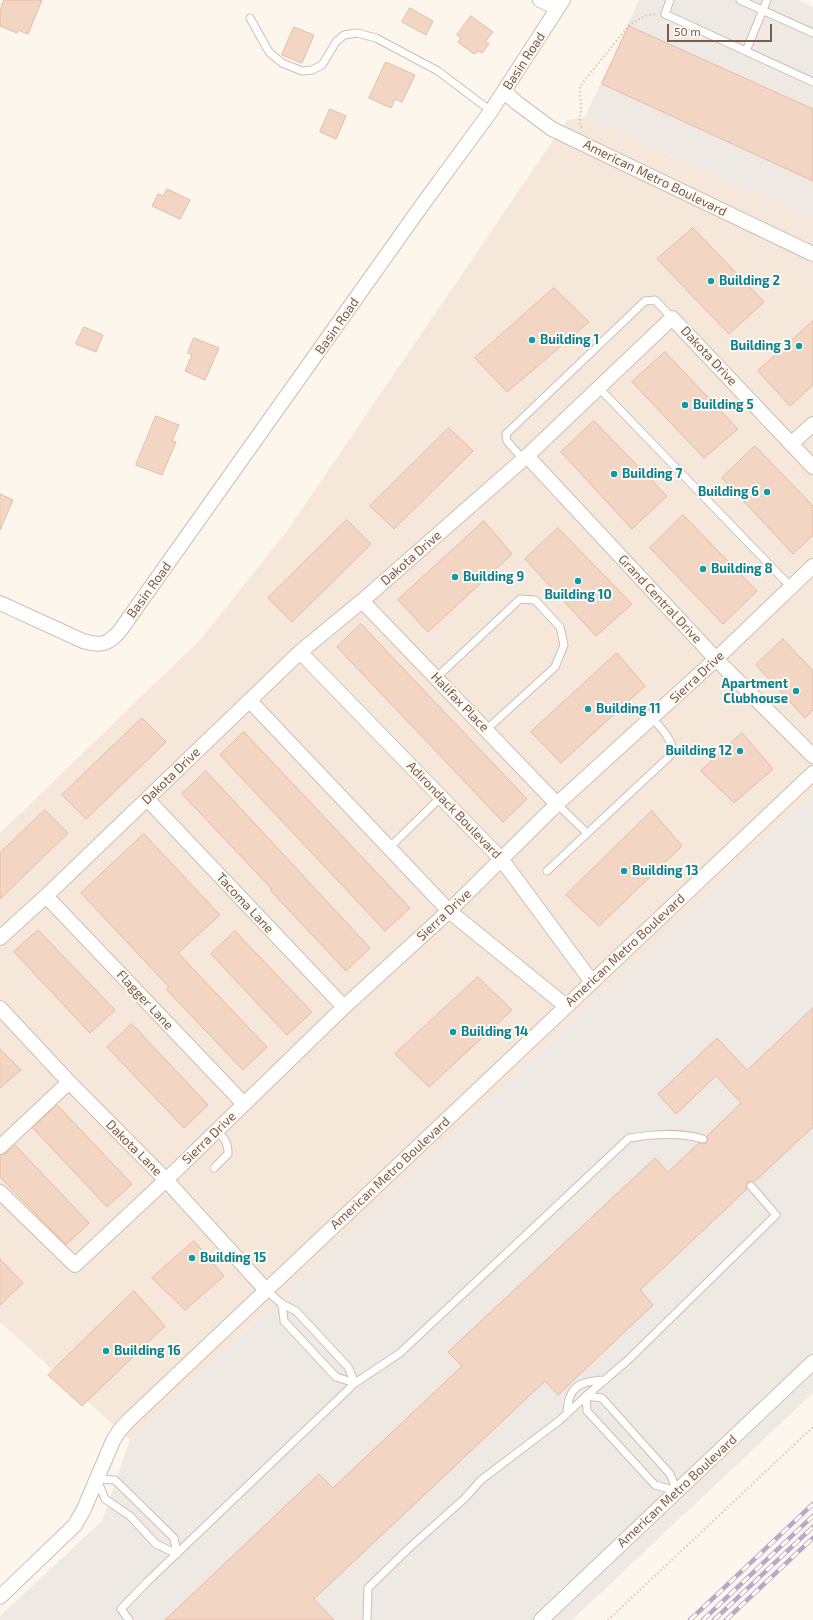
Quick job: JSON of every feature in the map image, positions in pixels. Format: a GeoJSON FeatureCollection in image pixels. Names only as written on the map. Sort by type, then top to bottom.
{"type":"FeatureCollection","features":[{"type":"Feature","properties":{"kind":"street"},"geometry":{"type":"LineString","coordinates":[[540,0],[560,4]]}},
{"type":"Feature","properties":{"kind":"street","name":"Basin Road"},"geometry":{"type":"LineString","coordinates":[[0,603],[83,641],[94,644],[102,644],[112,639],[119,632],[491,110],[560,4]]}},
{"type":"Feature","properties":{"kind":"street","name":"American Metro Boulevard"},"geometry":{"type":"LineString","coordinates":[[504,91],[517,103],[552,129],[813,254]]}},
{"type":"Feature","properties":{"kind":"street","name":"Dakota Drive"},"geometry":{"type":"LineString","coordinates":[[0,938],[46,896],[300,652],[362,601],[525,458],[672,318],[813,467]]}},
{"type":"Feature","properties":{"kind":"street"},"geometry":{"type":"LineString","coordinates":[[791,444],[813,424]]}},
{"type":"Feature","properties":{"kind":"street","name":"Grand Central Drive"},"geometry":{"type":"LineString","coordinates":[[525,458],[716,659],[813,756]]}},
{"type":"Feature","properties":{"kind":"street","name":"Sierra Drive"},"geometry":{"type":"LineString","coordinates":[[0,1192],[75,1265],[166,1180],[344,1007],[449,911],[557,804],[716,659],[813,566]]}},
{"type":"Feature","properties":{"kind":"street","name":"Halifax Place"},"geometry":{"type":"LineString","coordinates":[[362,601],[557,804]]}},
{"type":"Feature","properties":{"kind":"street","name":"Adirondack Boulevard"},"geometry":{"type":"LineString","coordinates":[[300,652],[502,860],[592,982]]}},
{"type":"Feature","properties":{"kind":"street"},"geometry":{"type":"LineString","coordinates":[[250,701],[449,911],[566,1006]]}},
{"type":"Feature","properties":{"kind":"street","name":"American Metro Boulevard"},"geometry":{"type":"LineString","coordinates":[[0,1597],[75,1525],[82,1515],[110,1447],[119,1430],[813,773]]}},
{"type":"Feature","properties":{"kind":"street","name":"Tacoma Lane"},"geometry":{"type":"LineString","coordinates":[[147,799],[344,1007]]}},
{"type":"Feature","properties":{"kind":"street","name":"Flagger Lane"},"geometry":{"type":"LineString","coordinates":[[46,896],[244,1104]]}},
{"type":"Feature","properties":{"kind":"street","name":"Dakota Lane"},"geometry":{"type":"LineString","coordinates":[[0,1008],[68,1082],[166,1180],[266,1290]]}},
{"type":"Feature","properties":{"kind":"street"},"geometry":{"type":"LineString","coordinates":[[0,1147],[68,1082]]}},
{"type":"Feature","properties":{"kind":"street","name":"American Metro Boulevard"},"geometry":{"type":"LineString","coordinates":[[541,1620],[813,1362]]}},
{"type":"Feature","properties":{"kind":"lane"},"geometry":{"type":"LineString","coordinates":[[670,0],[665,14],[813,82]]}},
{"type":"Feature","properties":{"kind":"lane"},"geometry":{"type":"LineString","coordinates":[[740,0],[813,33]]}},
{"type":"Feature","properties":{"kind":"lane"},"geometry":{"type":"LineString","coordinates":[[746,51],[767,0]]}},
{"type":"Feature","properties":{"kind":"lane"},"geometry":{"type":"LineString","coordinates":[[250,18],[269,52],[282,63],[302,71],[312,70],[322,65],[336,42],[344,36],[357,33],[376,38],[438,71],[491,110]]}},
{"type":"Feature","properties":{"kind":"lane"},"geometry":{"type":"LineString","coordinates":[[525,458],[507,441],[506,434],[645,301],[654,300],[672,318]]}},
{"type":"Feature","properties":{"kind":"lane"},"geometry":{"type":"LineString","coordinates":[[598,387],[791,587]]}},
{"type":"Feature","properties":{"kind":"lane"},"geometry":{"type":"LineString","coordinates":[[436,678],[520,599],[535,600],[560,627],[564,645],[555,667],[486,730]]}},
{"type":"Feature","properties":{"kind":"lane"},"geometry":{"type":"LineString","coordinates":[[547,871],[674,752],[666,733],[652,718]]}},
{"type":"Feature","properties":{"kind":"lane"},"geometry":{"type":"LineString","coordinates":[[389,848],[441,797]]}},
{"type":"Feature","properties":{"kind":"lane"},"geometry":{"type":"LineString","coordinates":[[557,804],[587,833]]}},
{"type":"Feature","properties":{"kind":"lane"},"geometry":{"type":"LineString","coordinates":[[214,1168],[228,1154],[228,1146],[225,1139],[216,1131]]}},
{"type":"Feature","properties":{"kind":"lane"},"geometry":{"type":"LineString","coordinates":[[129,1620],[120,1609],[177,1554],[355,1383],[400,1353],[629,1138],[655,1134],[690,1135],[704,1139]]}},
{"type":"Feature","properties":{"kind":"lane"},"geometry":{"type":"LineString","coordinates":[[367,1620],[368,1588],[408,1549],[465,1498],[481,1480],[566,1414],[628,1360],[776,1215],[751,1186]]}},
{"type":"Feature","properties":{"kind":"lane"},"geometry":{"type":"LineString","coordinates":[[266,1290],[282,1304],[296,1311],[348,1367],[355,1383]]}},
{"type":"Feature","properties":{"kind":"lane"},"geometry":{"type":"LineString","coordinates":[[282,1304],[284,1321],[336,1377],[355,1383]]}},
{"type":"Feature","properties":{"kind":"lane"},"geometry":{"type":"LineString","coordinates":[[566,1414],[568,1396],[574,1389],[590,1380],[605,1380]]}},
{"type":"Feature","properties":{"kind":"lane"},"geometry":{"type":"LineString","coordinates":[[586,1396],[587,1411],[655,1485],[677,1491]]}},
{"type":"Feature","properties":{"kind":"lane"},"geometry":{"type":"LineString","coordinates":[[586,1396],[602,1398],[670,1474],[677,1491]]}},
{"type":"Feature","properties":{"kind":"lane"},"geometry":{"type":"LineString","coordinates":[[97,1478],[115,1480],[174,1538],[177,1554],[156,1544],[130,1516],[105,1499],[97,1478]]}},
{"type":"Feature","properties":{"kind":"path"},"geometry":{"type":"LineString","coordinates":[[587,146],[585,128],[580,126],[580,86],[630,24],[647,15],[665,14]]}},
{"type":"Feature","properties":{"kind":"path"},"geometry":{"type":"LineString","coordinates":[[608,1620],[813,1427]]}},
{"type":"Feature","properties":{"kind":"shaded area"},"geometry":{"type":"Polygon","coordinates":[[[639,0],[798,0],[813,7],[813,219],[585,117],[639,0]]]}},
{"type":"Feature","properties":{"kind":"shaded area"},"geometry":{"type":"Polygon","coordinates":[[[585,117],[813,219],[813,793],[130,1440],[0,1322],[0,833],[201,639],[287,531],[567,120],[585,117]]]}},
{"type":"Feature","properties":{"kind":"shaded area"},"geometry":{"type":"Polygon","coordinates":[[[813,793],[813,1393],[572,1620],[0,1620],[0,1616],[102,1521],[130,1440],[813,793]]]}},
{"type":"Feature","properties":{"kind":"building"},"geometry":{"type":"Polygon","coordinates":[[[4,0],[42,0],[28,34],[18,30],[17,33],[0,26],[0,11],[4,0]]]}},
{"type":"Feature","properties":{"kind":"building"},"geometry":{"type":"Polygon","coordinates":[[[410,8],[433,21],[426,35],[402,22],[410,8]]]}},
{"type":"Feature","properties":{"kind":"building"},"geometry":{"type":"Polygon","coordinates":[[[471,16],[493,32],[485,42],[489,44],[482,53],[479,51],[474,54],[458,42],[461,38],[457,35],[471,16]]]}},
{"type":"Feature","properties":{"kind":"building"},"geometry":{"type":"Polygon","coordinates":[[[629,26],[813,109],[813,181],[602,84],[629,26]]]}},
{"type":"Feature","properties":{"kind":"building"},"geometry":{"type":"Polygon","coordinates":[[[294,27],[314,35],[302,63],[282,55],[294,27]]]}},
{"type":"Feature","properties":{"kind":"building"},"geometry":{"type":"Polygon","coordinates":[[[386,62],[415,75],[402,102],[395,99],[391,108],[369,98],[386,62]]]}},
{"type":"Feature","properties":{"kind":"building"},"geometry":{"type":"Polygon","coordinates":[[[330,109],[346,116],[336,139],[320,132],[330,109]]]}},
{"type":"Feature","properties":{"kind":"building"},"geometry":{"type":"Polygon","coordinates":[[[167,189],[190,200],[180,219],[152,206],[158,194],[163,196],[167,189]]]}},
{"type":"Feature","properties":{"kind":"building","name":"Building 2"},"geometry":{"type":"Polygon","coordinates":[[[693,228],[764,302],[729,334],[657,259],[693,228]]]}},
{"type":"Feature","properties":{"kind":"building","name":"Building 1"},"geometry":{"type":"Polygon","coordinates":[[[554,288],[589,322],[507,392],[475,358],[554,288]]]}},
{"type":"Feature","properties":{"kind":"building","name":"Building 3"},"geometry":{"type":"Polygon","coordinates":[[[813,321],[813,385],[790,406],[758,371],[813,321]]]}},
{"type":"Feature","properties":{"kind":"building"},"geometry":{"type":"Polygon","coordinates":[[[84,327],[103,335],[96,352],[76,344],[84,327]]]}},
{"type":"Feature","properties":{"kind":"building"},"geometry":{"type":"Polygon","coordinates":[[[194,338],[219,348],[205,380],[185,371],[192,355],[188,353],[194,338]]]}},
{"type":"Feature","properties":{"kind":"building","name":"Building 5"},"geometry":{"type":"Polygon","coordinates":[[[665,352],[738,429],[704,458],[632,382],[665,352]]]}},
{"type":"Feature","properties":{"kind":"building"},"geometry":{"type":"Polygon","coordinates":[[[156,416],[179,425],[172,441],[176,442],[162,475],[136,465],[156,416]]]}},
{"type":"Feature","properties":{"kind":"building","name":"Building 7"},"geometry":{"type":"Polygon","coordinates":[[[594,421],[667,496],[632,529],[561,452],[594,421]]]}},
{"type":"Feature","properties":{"kind":"building"},"geometry":{"type":"Polygon","coordinates":[[[449,428],[473,451],[394,529],[370,506],[449,428]]]}},
{"type":"Feature","properties":{"kind":"building","name":"Building 6"},"geometry":{"type":"Polygon","coordinates":[[[755,446],[813,506],[813,535],[793,554],[722,478],[755,446]]]}},
{"type":"Feature","properties":{"kind":"building"},"geometry":{"type":"Polygon","coordinates":[[[0,494],[13,500],[0,530],[0,494]]]}},
{"type":"Feature","properties":{"kind":"building","name":"Building 8"},"geometry":{"type":"Polygon","coordinates":[[[683,515],[757,591],[723,624],[650,548],[683,515]]]}},
{"type":"Feature","properties":{"kind":"building"},"geometry":{"type":"Polygon","coordinates":[[[347,520],[371,544],[292,622],[268,598],[347,520]]]}},
{"type":"Feature","properties":{"kind":"building","name":"Building 9"},"geometry":{"type":"Polygon","coordinates":[[[484,521],[512,554],[428,632],[398,600],[484,521]]]}},
{"type":"Feature","properties":{"kind":"building","name":"Building 10"},"geometry":{"type":"Polygon","coordinates":[[[558,528],[632,604],[596,636],[525,559],[558,528]]]}},
{"type":"Feature","properties":{"kind":"building"},"geometry":{"type":"Polygon","coordinates":[[[361,624],[527,799],[503,822],[337,647],[361,624]]]}},
{"type":"Feature","properties":{"kind":"building","name":"Apartment Clubhouse"},"geometry":{"type":"Polygon","coordinates":[[[783,639],[813,671],[813,710],[805,718],[756,665],[783,639]]]}},
{"type":"Feature","properties":{"kind":"building","name":"Building 11"},"geometry":{"type":"Polygon","coordinates":[[[617,653],[645,686],[561,763],[531,732],[617,653]]]}},
{"type":"Feature","properties":{"kind":"building"},"geometry":{"type":"Polygon","coordinates":[[[142,718],[166,742],[86,819],[62,795],[142,718]]]}},
{"type":"Feature","properties":{"kind":"building"},"geometry":{"type":"Polygon","coordinates":[[[244,732],[410,908],[385,931],[220,755],[244,732]]]}},
{"type":"Feature","properties":{"kind":"building","name":"Building 12"},"geometry":{"type":"Polygon","coordinates":[[[742,733],[773,769],[734,803],[701,771],[742,733]]]}},
{"type":"Feature","properties":{"kind":"building"},"geometry":{"type":"Polygon","coordinates":[[[206,771],[370,948],[346,971],[270,890],[272,889],[182,794],[206,771]]]}},
{"type":"Feature","properties":{"kind":"building"},"geometry":{"type":"Polygon","coordinates":[[[45,810],[68,833],[0,899],[0,853],[45,810]]]}},
{"type":"Feature","properties":{"kind":"building","name":"Building 13"},"geometry":{"type":"Polygon","coordinates":[[[652,811],[682,846],[599,926],[566,895],[652,811]]]}},
{"type":"Feature","properties":{"kind":"building"},"geometry":{"type":"Polygon","coordinates":[[[144,834],[220,915],[178,953],[267,1047],[243,1070],[166,989],[169,987],[81,893],[144,834]]]}},
{"type":"Feature","properties":{"kind":"building"},"geometry":{"type":"Polygon","coordinates":[[[38,930],[115,1010],[90,1033],[14,952],[38,930]]]}},
{"type":"Feature","properties":{"kind":"building"},"geometry":{"type":"Polygon","coordinates":[[[235,931],[312,1012],[287,1035],[211,954],[235,931]]]}},
{"type":"Feature","properties":{"kind":"building","name":"Building 14"},"geometry":{"type":"Polygon","coordinates":[[[478,977],[512,1010],[429,1087],[395,1054],[478,977]]]}},
{"type":"Feature","properties":{"kind":"building"},"geometry":{"type":"Polygon","coordinates":[[[813,1008],[813,1127],[754,1182],[750,1181],[747,1183],[747,1189],[640,1290],[653,1305],[558,1395],[545,1381],[314,1599],[334,1620],[165,1620],[319,1474],[333,1488],[462,1366],[448,1352],[655,1158],[668,1172],[699,1143],[706,1143],[708,1140],[707,1136],[741,1103],[716,1076],[676,1114],[658,1094],[717,1038],[747,1070],[813,1008]]]}},
{"type":"Feature","properties":{"kind":"building"},"geometry":{"type":"Polygon","coordinates":[[[132,1024],[208,1105],[184,1128],[107,1047],[132,1024]]]}},
{"type":"Feature","properties":{"kind":"building"},"geometry":{"type":"Polygon","coordinates":[[[0,1049],[21,1070],[0,1088],[0,1049]]]}},
{"type":"Feature","properties":{"kind":"building"},"geometry":{"type":"Polygon","coordinates":[[[57,1105],[132,1184],[107,1207],[33,1128],[57,1105]]]}},
{"type":"Feature","properties":{"kind":"building"},"geometry":{"type":"Polygon","coordinates":[[[15,1145],[89,1223],[66,1245],[0,1177],[0,1155],[6,1153],[15,1145]]]}},
{"type":"Feature","properties":{"kind":"building","name":"Building 15"},"geometry":{"type":"Polygon","coordinates":[[[194,1241],[224,1276],[185,1310],[152,1278],[194,1241]]]}},
{"type":"Feature","properties":{"kind":"building"},"geometry":{"type":"Polygon","coordinates":[[[0,1259],[23,1283],[0,1305],[0,1259]]]}},
{"type":"Feature","properties":{"kind":"building","name":"Building 16"},"geometry":{"type":"Polygon","coordinates":[[[134,1291],[165,1326],[82,1406],[48,1375],[134,1291]]]}},
{"type":"Feature","properties":{"kind":"railway"},"geometry":{"type":"LineString","coordinates":[[690,1620],[813,1504]]}},
{"type":"Feature","properties":{"kind":"railway"},"geometry":{"type":"LineString","coordinates":[[703,1620],[813,1516]]}},
{"type":"Feature","properties":{"kind":"railway"},"geometry":{"type":"LineString","coordinates":[[714,1620],[813,1527]]}},
{"type":"Feature","properties":{"kind":"railway"},"geometry":{"type":"LineString","coordinates":[[726,1620],[813,1538]]}},
{"type":"Feature","properties":{"kind":"place","name":"Building 2"},"geometry":{"type":"Point","coordinates":[711,281]}},
{"type":"Feature","properties":{"kind":"place","name":"Building 1"},"geometry":{"type":"Point","coordinates":[532,340]}},
{"type":"Feature","properties":{"kind":"place","name":"Building 3"},"geometry":{"type":"Point","coordinates":[799,346]}},
{"type":"Feature","properties":{"kind":"place","name":"Building 5"},"geometry":{"type":"Point","coordinates":[685,405]}},
{"type":"Feature","properties":{"kind":"place","name":"Building 7"},"geometry":{"type":"Point","coordinates":[614,474]}},
{"type":"Feature","properties":{"kind":"place","name":"Building 6"},"geometry":{"type":"Point","coordinates":[767,492]}},
{"type":"Feature","properties":{"kind":"place","name":"Building 8"},"geometry":{"type":"Point","coordinates":[703,569]}},
{"type":"Feature","properties":{"kind":"place","name":"Building 9"},"geometry":{"type":"Point","coordinates":[455,577]}},
{"type":"Feature","properties":{"kind":"place","name":"Building 10"},"geometry":{"type":"Point","coordinates":[578,581]}},
{"type":"Feature","properties":{"kind":"place","name":"Apartment Clubhouse"},"geometry":{"type":"Point","coordinates":[796,691]}},
{"type":"Feature","properties":{"kind":"place","name":"Building 11"},"geometry":{"type":"Point","coordinates":[588,709]}},
{"type":"Feature","properties":{"kind":"place","name":"Building 12"},"geometry":{"type":"Point","coordinates":[740,751]}},
{"type":"Feature","properties":{"kind":"place","name":"Building 13"},"geometry":{"type":"Point","coordinates":[624,871]}},
{"type":"Feature","properties":{"kind":"place","name":"Building 14"},"geometry":{"type":"Point","coordinates":[453,1032]}},
{"type":"Feature","properties":{"kind":"place","name":"Building 15"},"geometry":{"type":"Point","coordinates":[192,1258]}},
{"type":"Feature","properties":{"kind":"place","name":"Building 16"},"geometry":{"type":"Point","coordinates":[106,1351]}}]}
